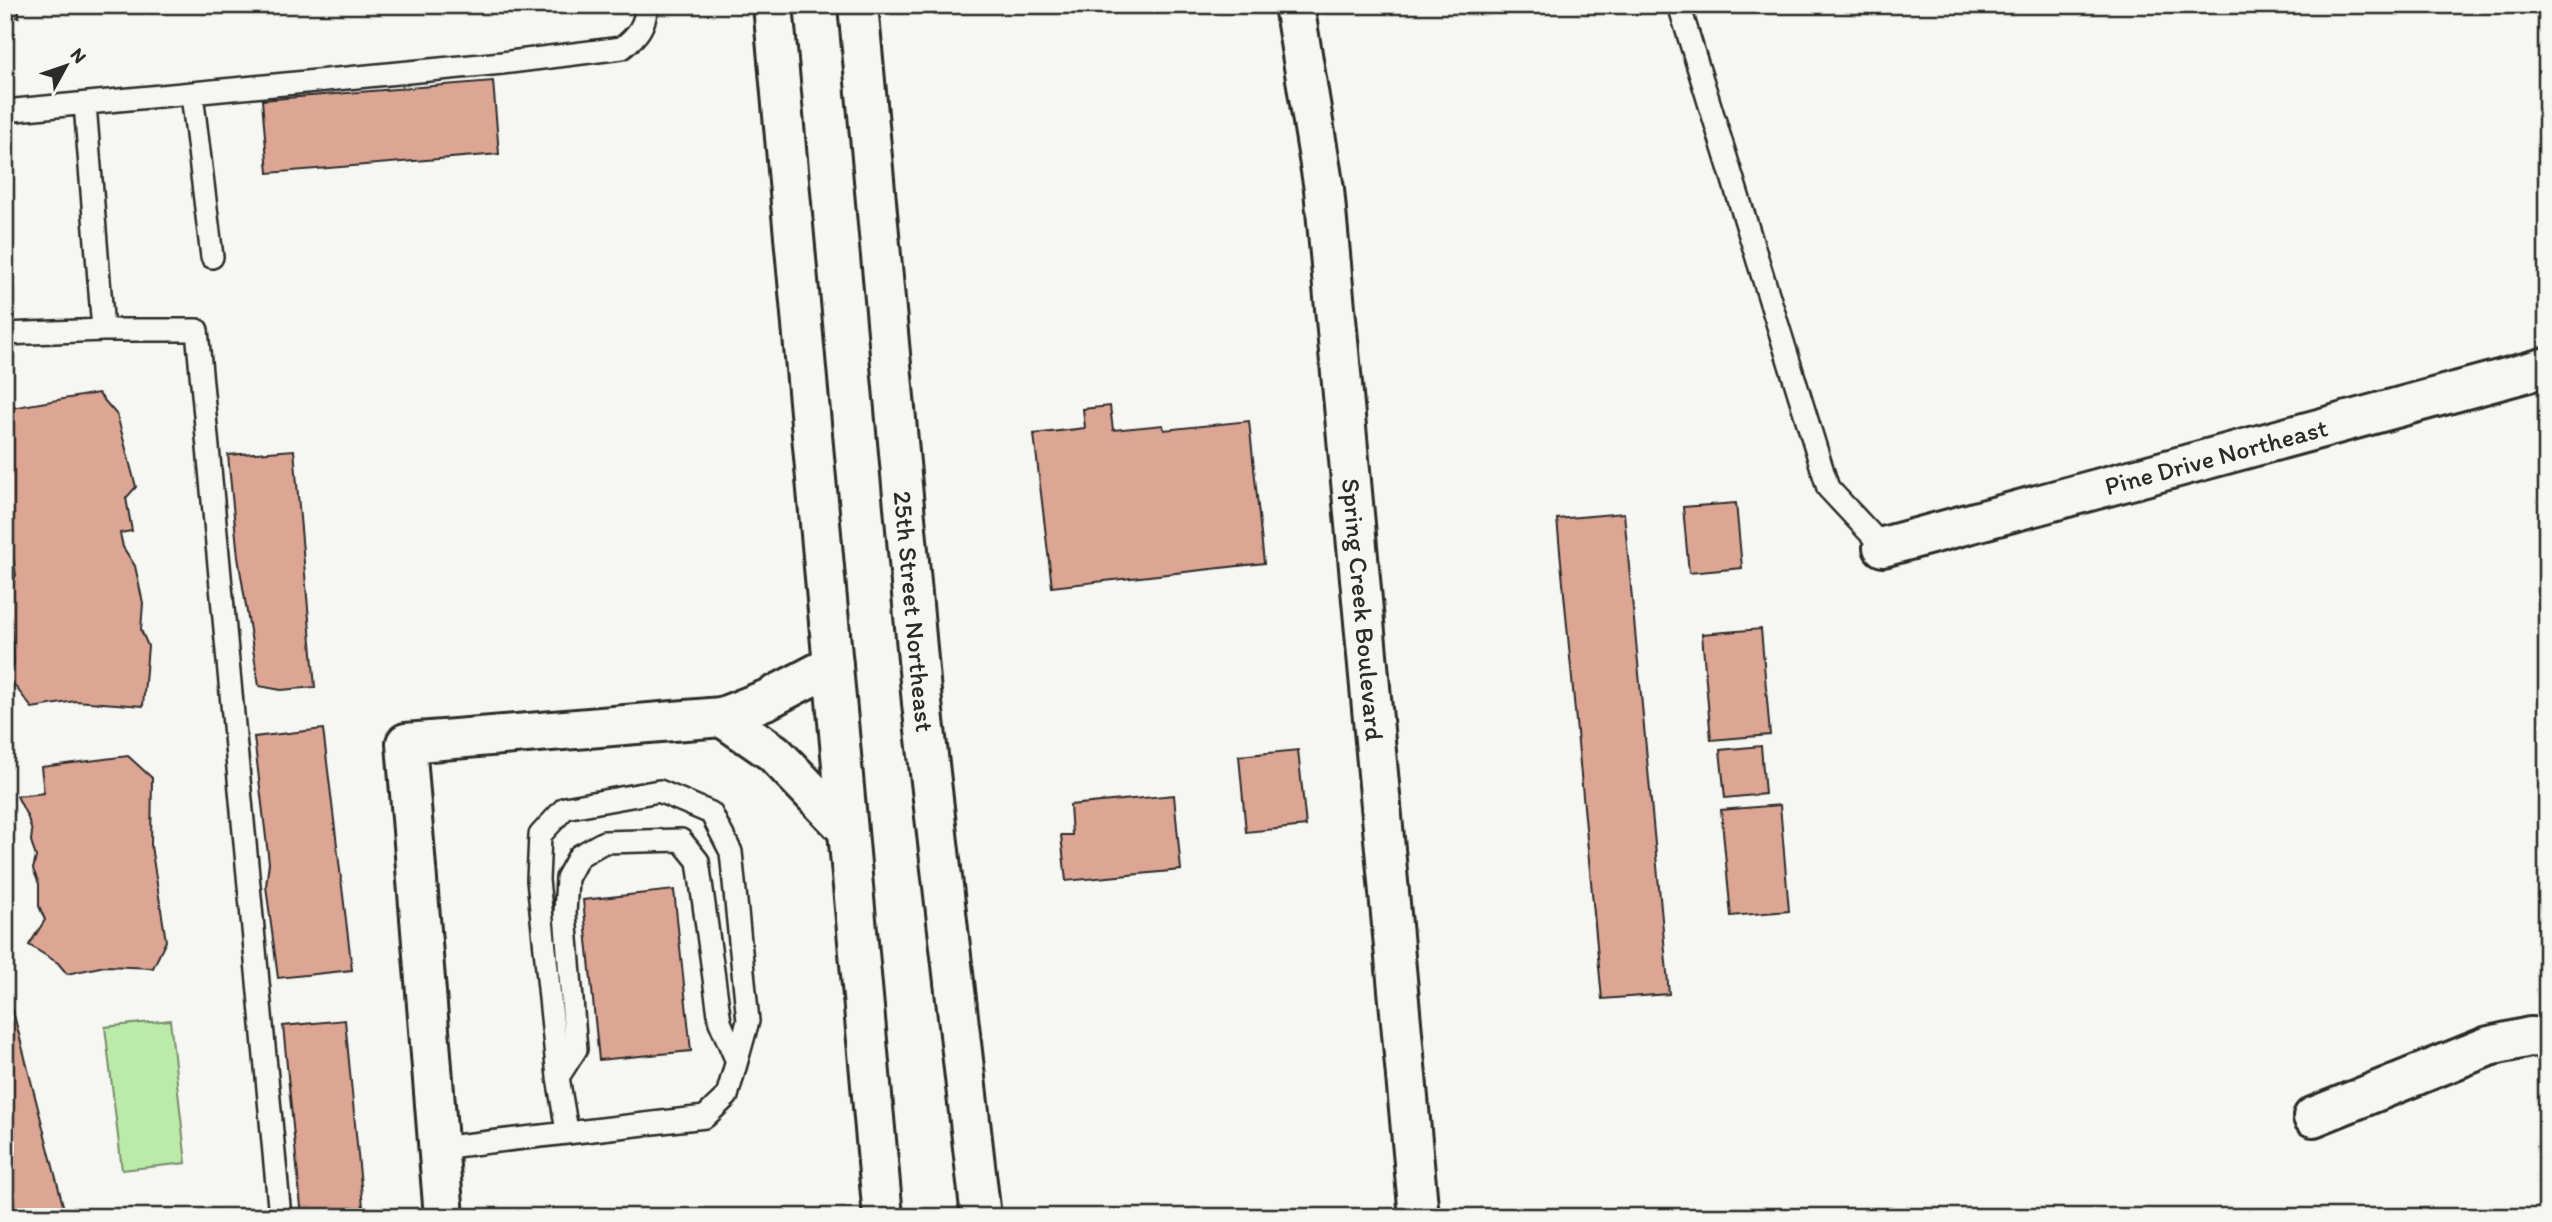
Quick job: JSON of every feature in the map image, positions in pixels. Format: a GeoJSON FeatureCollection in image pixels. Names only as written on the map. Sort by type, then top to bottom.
{"type":"FeatureCollection","features":[{"type":"Feature","properties":{"kind":"main road"},"geometry":{"type":"LineString","coordinates":[[773,5],[883,1217]]}},
{"type":"Feature","properties":{"kind":"main road","name":"25th Street Northeast"},"geometry":{"type":"LineString","coordinates":[[858,5],[922,703],[981,1217]]}},
{"type":"Feature","properties":{"kind":"main road","name":"Spring Creek Boulevard"},"geometry":{"type":"LineString","coordinates":[[1294,5],[1326,215],[1419,1217]]}},
{"type":"Feature","properties":{"kind":"main road","name":"Pine Drive Northeast"},"geometry":{"type":"LineString","coordinates":[[1883,547],[2547,367]]}},
{"type":"Feature","properties":{"kind":"main road"},"geometry":{"type":"LineString","coordinates":[[444,1217],[406,743],[722,717],[768,699],[833,665]]}},
{"type":"Feature","properties":{"kind":"main road"},"geometry":{"type":"LineString","coordinates":[[722,717],[774,753],[848,829]]}},
{"type":"Feature","properties":{"kind":"main road"},"geometry":{"type":"LineString","coordinates":[[2313,1117],[2489,1046],[2530,1037],[2547,1038]]}},
{"type":"Feature","properties":{"kind":"lane"},"geometry":{"type":"LineString","coordinates":[[5,111],[502,63],[622,48],[637,36],[645,22],[647,5]]}},
{"type":"Feature","properties":{"kind":"lane"},"geometry":{"type":"LineString","coordinates":[[1679,5],[1828,488],[1883,547]]}},
{"type":"Feature","properties":{"kind":"lane"},"geometry":{"type":"LineString","coordinates":[[192,94],[212,257]]}},
{"type":"Feature","properties":{"kind":"lane"},"geometry":{"type":"LineString","coordinates":[[86,103],[103,330]]}},
{"type":"Feature","properties":{"kind":"lane"},"geometry":{"type":"LineString","coordinates":[[5,334],[197,330],[280,1217]]}},
{"type":"Feature","properties":{"kind":"lane"},"geometry":{"type":"LineString","coordinates":[[438,1147],[705,1117],[727,1096],[748,1021],[731,852],[711,813],[659,791],[565,808],[540,835],[538,880],[558,1077],[567,1131]]}},
{"type":"Feature","properties":{"kind":"lane"},"geometry":{"type":"LineString","coordinates":[[558,1077],[576,1049],[565,914],[567,878],[579,856],[604,842],[681,840],[698,861],[720,1022],[736,1059]]}},
{"type":"Feature","properties":{"kind":"green space"},"geometry":{"type":"Polygon","coordinates":[[[170,1020],[186,1163],[122,1170],[105,1027],[170,1020]]]}},
{"type":"Feature","properties":{"kind":"building"},"geometry":{"type":"Polygon","coordinates":[[[5,5],[19,5],[19,17],[5,18],[5,5]]]}},
{"type":"Feature","properties":{"kind":"building"},"geometry":{"type":"Polygon","coordinates":[[[493,81],[499,154],[268,173],[262,100],[493,81]]]}},
{"type":"Feature","properties":{"kind":"building"},"geometry":{"type":"Polygon","coordinates":[[[98,393],[117,415],[136,487],[126,498],[132,531],[120,533],[123,547],[135,566],[143,603],[141,630],[148,646],[143,706],[75,701],[32,708],[8,677],[14,661],[10,614],[5,594],[16,575],[11,545],[5,539],[5,436],[8,436],[5,409],[98,393]]]}},
{"type":"Feature","properties":{"kind":"building"},"geometry":{"type":"Polygon","coordinates":[[[1110,406],[1113,430],[1163,425],[1164,430],[1249,421],[1264,563],[1052,587],[1034,434],[1085,428],[1083,409],[1110,406]]]}},
{"type":"Feature","properties":{"kind":"building"},"geometry":{"type":"Polygon","coordinates":[[[294,450],[315,687],[281,690],[259,686],[238,557],[228,455],[294,450]]]}},
{"type":"Feature","properties":{"kind":"building"},"geometry":{"type":"Polygon","coordinates":[[[1736,503],[1742,568],[1689,573],[1683,507],[1736,503]]]}},
{"type":"Feature","properties":{"kind":"building"},"geometry":{"type":"Polygon","coordinates":[[[1624,513],[1669,994],[1602,999],[1557,519],[1624,513]]]}},
{"type":"Feature","properties":{"kind":"building"},"geometry":{"type":"Polygon","coordinates":[[[1761,629],[1770,735],[1711,740],[1702,634],[1761,629]]]}},
{"type":"Feature","properties":{"kind":"building"},"geometry":{"type":"Polygon","coordinates":[[[323,729],[352,970],[278,978],[266,886],[269,863],[254,737],[323,729]]]}},
{"type":"Feature","properties":{"kind":"building"},"geometry":{"type":"Polygon","coordinates":[[[1761,746],[1765,794],[1725,798],[1720,750],[1761,746]]]}},
{"type":"Feature","properties":{"kind":"building"},"geometry":{"type":"Polygon","coordinates":[[[1298,750],[1306,826],[1246,832],[1239,756],[1298,750]]]}},
{"type":"Feature","properties":{"kind":"building"},"geometry":{"type":"Polygon","coordinates":[[[128,756],[152,778],[151,846],[166,941],[153,968],[105,966],[67,974],[58,963],[29,945],[45,920],[39,906],[39,884],[33,869],[36,857],[31,841],[32,832],[17,796],[44,793],[41,767],[128,756]]]}},
{"type":"Feature","properties":{"kind":"building"},"geometry":{"type":"Polygon","coordinates":[[[1174,795],[1181,870],[1066,881],[1061,835],[1072,835],[1070,805],[1174,795]]]}},
{"type":"Feature","properties":{"kind":"building"},"geometry":{"type":"Polygon","coordinates":[[[1780,805],[1789,911],[1731,916],[1721,810],[1780,805]]]}},
{"type":"Feature","properties":{"kind":"building"},"geometry":{"type":"Polygon","coordinates":[[[674,890],[691,1051],[599,1060],[583,900],[674,890]]]}},
{"type":"Feature","properties":{"kind":"building"},"geometry":{"type":"Polygon","coordinates":[[[5,980],[66,1217],[5,1217],[5,980]]]}},
{"type":"Feature","properties":{"kind":"building"},"geometry":{"type":"Polygon","coordinates":[[[345,1020],[364,1217],[302,1217],[283,1026],[345,1020]]]}}]}
